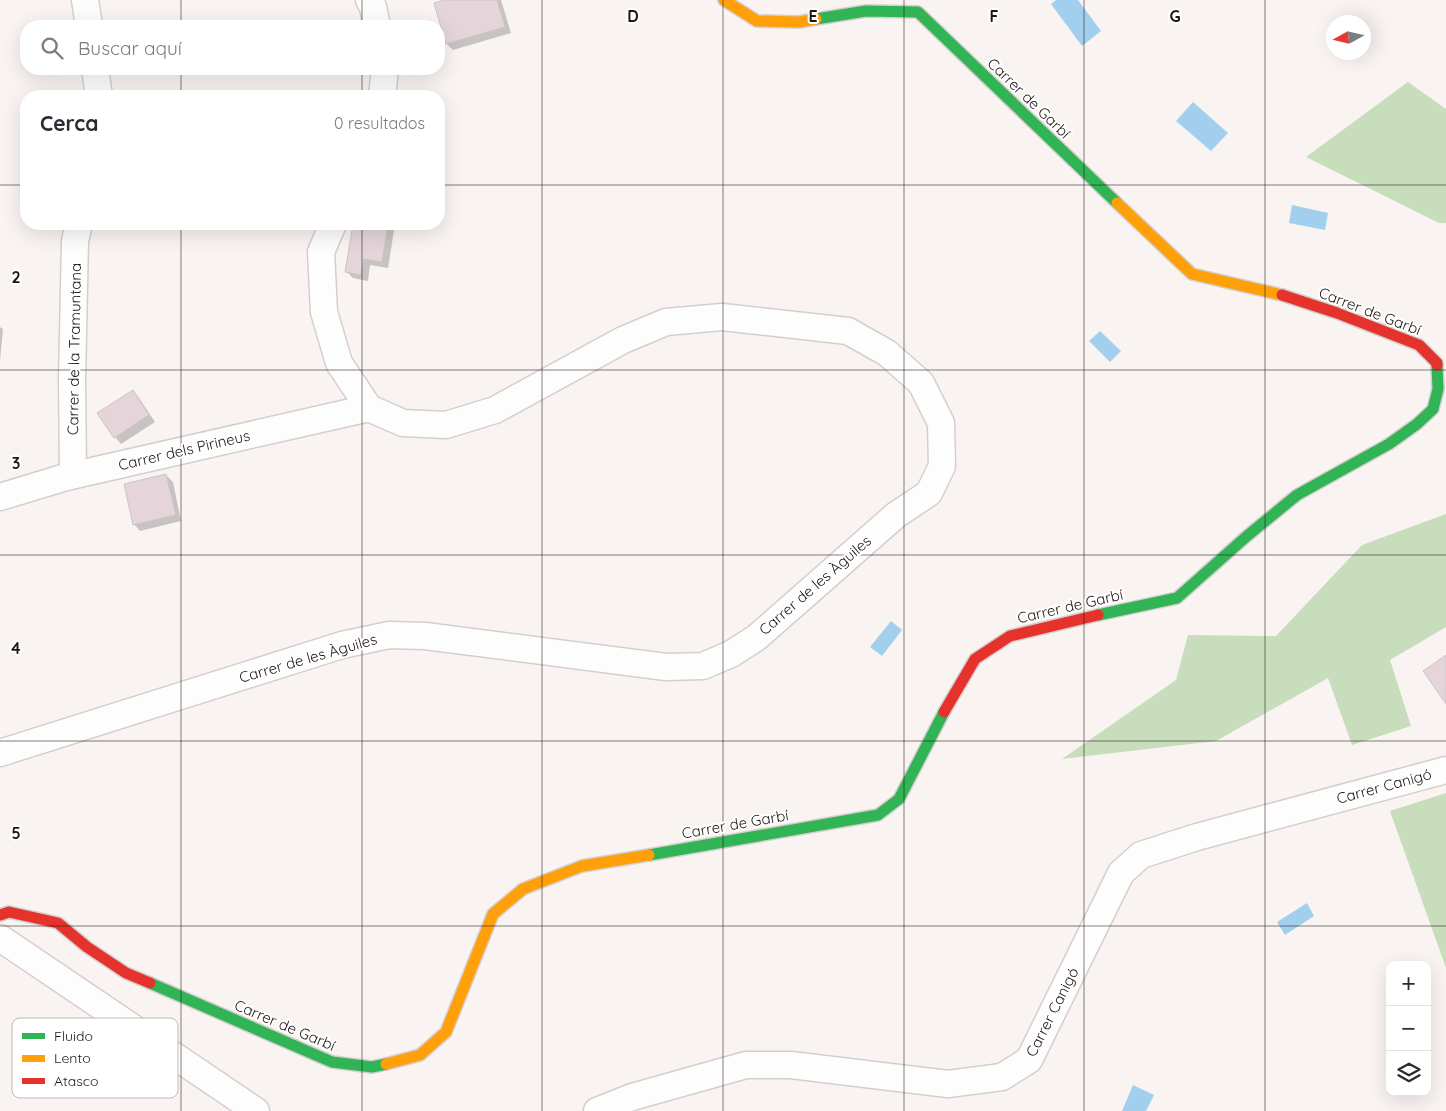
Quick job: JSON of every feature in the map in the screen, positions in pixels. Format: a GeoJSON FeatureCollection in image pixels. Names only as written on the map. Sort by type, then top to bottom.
{"type":"FeatureCollection","features":[{"type":"Feature","properties":{"kind":"street"},"geometry":{"type":"LineString","coordinates":[[85,0],[88,20]]}},
{"type":"Feature","properties":{"kind":"street"},"geometry":{"type":"LineString","coordinates":[[369,0],[375,20]]}},
{"type":"Feature","properties":{"kind":"street","name":"Carrer de Garbí"},"geometry":{"type":"LineString","coordinates":[[0,915],[8,912],[58,923],[87,947],[126,973],[332,1062],[372,1067],[420,1055],[446,1032],[492,914],[523,889],[582,866],[878,815],[898,799],[975,659],[1010,636],[1055,624],[1177,598],[1297,495],[1389,444],[1417,424],[1433,409],[1438,389],[1437,363],[1419,345],[1392,333],[1297,299],[1192,274],[918,12],[866,11],[800,22],[757,21],[724,0]]}},
{"type":"Feature","properties":{"kind":"street"},"geometry":{"type":"LineString","coordinates":[[96,75],[98,90]]}},
{"type":"Feature","properties":{"kind":"street"},"geometry":{"type":"LineString","coordinates":[[383,90],[384,75]]}},
{"type":"Feature","properties":{"kind":"street","name":"Carrer de la Tramuntana"},"geometry":{"type":"LineString","coordinates":[[73,475],[72,380],[75,241],[78,230]]}},
{"type":"Feature","properties":{"kind":"street"},"geometry":{"type":"LineString","coordinates":[[330,230],[321,252],[324,312],[339,363],[369,408]]}},
{"type":"Feature","properties":{"kind":"street","name":"Carrer de les Àguiles"},"geometry":{"type":"LineString","coordinates":[[0,753],[342,645],[389,635],[425,636],[666,667],[703,666],[731,654],[756,638],[896,515],[929,493],[942,466],[941,423],[921,383],[887,353],[848,331],[722,317],[666,322],[623,340],[494,410],[446,426],[403,423],[369,408]]}},
{"type":"Feature","properties":{"kind":"street","name":"Carrer dels Pirineus"},"geometry":{"type":"LineString","coordinates":[[0,497],[73,475],[369,408]]}},
{"type":"Feature","properties":{"kind":"street","name":"Carrer Canigó"},"geometry":{"type":"LineString","coordinates":[[597,1111],[638,1104],[746,1065],[791,1065],[948,1084],[1002,1077],[1029,1060],[1120,873],[1141,855],[1197,837],[1446,770]]}},
{"type":"Feature","properties":{"kind":"street"},"geometry":{"type":"LineString","coordinates":[[0,938],[118,1018]]}},
{"type":"Feature","properties":{"kind":"street"},"geometry":{"type":"LineString","coordinates":[[178,1058],[256,1111]]}},
{"type":"Feature","properties":{"kind":"green space"},"geometry":{"type":"Polygon","coordinates":[[[1408,82],[1446,109],[1446,223],[1439,223],[1306,157],[1408,82]]]}},
{"type":"Feature","properties":{"kind":"green space"},"geometry":{"type":"Polygon","coordinates":[[[1446,514],[1446,627],[1390,660],[1411,726],[1352,745],[1328,678],[1216,741],[1062,759],[1176,680],[1188,635],[1276,636],[1362,545],[1446,514]]]}},
{"type":"Feature","properties":{"kind":"green space"},"geometry":{"type":"Polygon","coordinates":[[[1446,793],[1446,968],[1390,811],[1446,793]]]}},
{"type":"Feature","properties":{"kind":"water"},"geometry":{"type":"Polygon","coordinates":[[[1056,0],[1078,0],[1101,31],[1082,46],[1051,4],[1056,0]]]}},
{"type":"Feature","properties":{"kind":"water"},"geometry":{"type":"Polygon","coordinates":[[[1193,102],[1228,133],[1211,151],[1176,121],[1193,102]]]}},
{"type":"Feature","properties":{"kind":"water"},"geometry":{"type":"Polygon","coordinates":[[[1292,205],[1328,213],[1325,230],[1289,223],[1292,205]]]}},
{"type":"Feature","properties":{"kind":"water"},"geometry":{"type":"Polygon","coordinates":[[[1100,331],[1121,351],[1110,362],[1089,341],[1100,331]]]}},
{"type":"Feature","properties":{"kind":"water"},"geometry":{"type":"Polygon","coordinates":[[[891,621],[902,630],[882,656],[870,647],[891,621]]]}},
{"type":"Feature","properties":{"kind":"water"},"geometry":{"type":"Polygon","coordinates":[[[1307,903],[1314,916],[1285,935],[1277,922],[1307,903]]]}},
{"type":"Feature","properties":{"kind":"water"},"geometry":{"type":"Polygon","coordinates":[[[1133,1085],[1154,1095],[1146,1111],[1122,1111],[1133,1085]]]}},
{"type":"Feature","properties":{"kind":"building"},"geometry":{"type":"Polygon","coordinates":[[[444,0],[497,0],[505,27],[446,44],[445,20],[439,20],[434,3],[444,0]]]}},
{"type":"Feature","properties":{"kind":"building"},"geometry":{"type":"Polygon","coordinates":[[[352,230],[387,230],[382,262],[364,259],[361,275],[345,272],[352,230]]]}},
{"type":"Feature","properties":{"kind":"building"},"geometry":{"type":"Polygon","coordinates":[[[133,390],[149,415],[114,438],[97,413],[133,390]]]}},
{"type":"Feature","properties":{"kind":"building"},"geometry":{"type":"Polygon","coordinates":[[[166,474],[176,515],[133,525],[124,484],[166,474]]]}},
{"type":"Feature","properties":{"kind":"building"},"geometry":{"type":"Polygon","coordinates":[[[1446,655],[1446,704],[1423,671],[1446,655]]]}},
{"type":"Feature","properties":{"kind":"traffic: fast"},"geometry":{"type":"LineString","coordinates":[[816,19],[866,11],[918,12],[1117,203]]}},
{"type":"Feature","properties":{"kind":"traffic: fast"},"geometry":{"type":"LineString","coordinates":[[1098,615],[1177,598],[1297,495],[1389,444],[1417,424],[1433,409],[1438,389],[1437,365]]}},
{"type":"Feature","properties":{"kind":"traffic: fast"},"geometry":{"type":"LineString","coordinates":[[649,855],[878,815],[899,799],[944,712]]}},
{"type":"Feature","properties":{"kind":"traffic: fast"},"geometry":{"type":"LineString","coordinates":[[150,983],[332,1062],[372,1067],[386,1064]]}},
{"type":"Feature","properties":{"kind":"traffic: slow"},"geometry":{"type":"LineString","coordinates":[[724,0],[757,21],[799,22],[816,19]]}},
{"type":"Feature","properties":{"kind":"traffic: slow"},"geometry":{"type":"LineString","coordinates":[[1117,203],[1192,274],[1282,295]]}},
{"type":"Feature","properties":{"kind":"traffic: slow"},"geometry":{"type":"LineString","coordinates":[[386,1064],[420,1055],[446,1032],[493,914],[523,889],[582,866],[649,855]]}},
{"type":"Feature","properties":{"kind":"traffic: jam"},"geometry":{"type":"LineString","coordinates":[[1282,295],[1337,313],[1419,345],[1437,365]]}},
{"type":"Feature","properties":{"kind":"traffic: jam"},"geometry":{"type":"LineString","coordinates":[[944,712],[975,659],[1010,636],[1098,615]]}},
{"type":"Feature","properties":{"kind":"traffic: jam"},"geometry":{"type":"LineString","coordinates":[[0,915],[9,912],[58,923],[87,947],[126,973],[150,983]]}}]}
